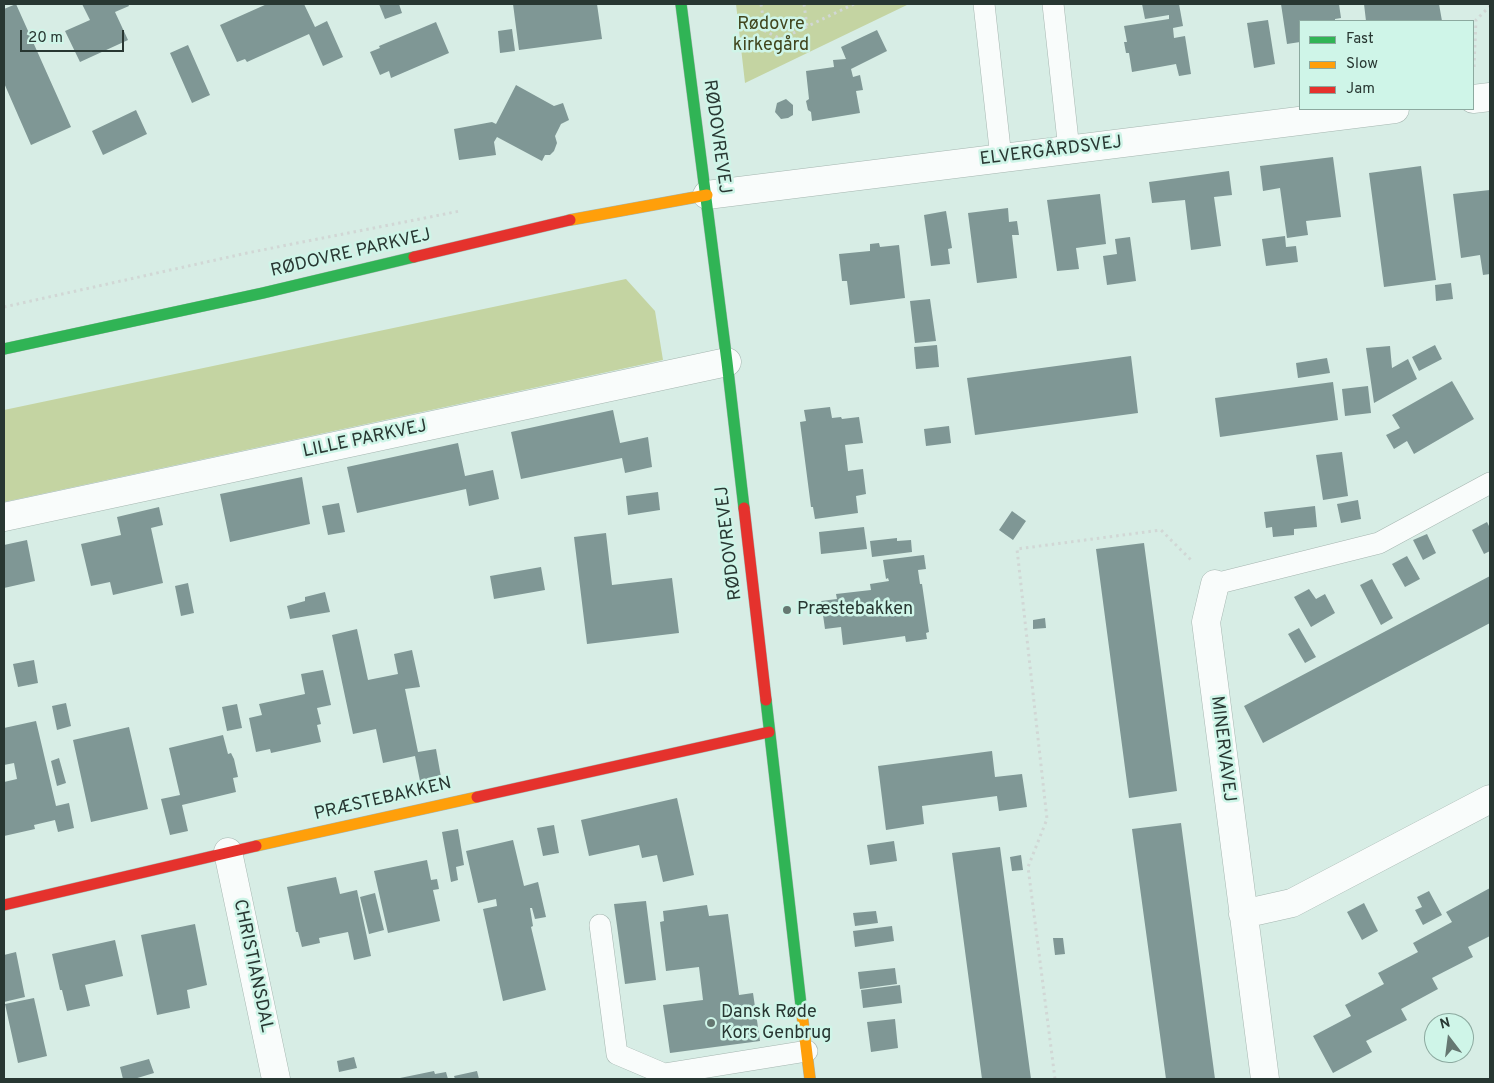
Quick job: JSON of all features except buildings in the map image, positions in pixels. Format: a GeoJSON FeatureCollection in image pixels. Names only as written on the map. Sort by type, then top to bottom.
{"type":"FeatureCollection","features":[{"type":"Feature","properties":{"kind":"street","name":"RØDOVREVEJ"},"geometry":{"type":"LineString","coordinates":[[682,4],[727,362],[810,1079]]}},
{"type":"Feature","properties":{"kind":"street"},"geometry":{"type":"LineString","coordinates":[[1474,99],[1490,97]]}},
{"type":"Feature","properties":{"kind":"street","name":"ELVERGÅRDSVEJ"},"geometry":{"type":"LineString","coordinates":[[707,195],[1387,110]]}},
{"type":"Feature","properties":{"kind":"street","name":"RØDOVRE PARKVEJ"},"geometry":{"type":"LineString","coordinates":[[4,349],[263,293],[583,217],[707,195]]}},
{"type":"Feature","properties":{"kind":"street","name":"LILLE PARKVEJ"},"geometry":{"type":"LineString","coordinates":[[4,518],[727,362]]}},
{"type":"Feature","properties":{"kind":"street","name":"MINERVAVEJ"},"geometry":{"type":"LineString","coordinates":[[1215,584],[1206,622],[1265,1079]]}},
{"type":"Feature","properties":{"kind":"street","name":"PRÆSTEBAKKEN"},"geometry":{"type":"LineString","coordinates":[[4,905],[228,852],[770,732]]}},
{"type":"Feature","properties":{"kind":"street"},"geometry":{"type":"LineString","coordinates":[[1243,914],[1292,903],[1490,799]]}},
{"type":"Feature","properties":{"kind":"street","name":"CHRISTIANSDAL"},"geometry":{"type":"LineString","coordinates":[[228,852],[276,1079]]}},
{"type":"Feature","properties":{"kind":"lane"},"geometry":{"type":"LineString","coordinates":[[984,4],[1001,158]]}},
{"type":"Feature","properties":{"kind":"lane"},"geometry":{"type":"LineString","coordinates":[[1053,4],[1069,150]]}},
{"type":"Feature","properties":{"kind":"lane"},"geometry":{"type":"LineString","coordinates":[[1215,584],[1379,543],[1490,483]]}},
{"type":"Feature","properties":{"kind":"lane"},"geometry":{"type":"LineString","coordinates":[[600,925],[617,1054],[664,1074],[807,1051]]}},
{"type":"Feature","properties":{"kind":"path"},"geometry":{"type":"LineString","coordinates":[[761,4],[765,31],[781,39],[845,6],[854,4]]}},
{"type":"Feature","properties":{"kind":"path"},"geometry":{"type":"LineString","coordinates":[[804,4],[807,26]]}},
{"type":"Feature","properties":{"kind":"path"},"geometry":{"type":"LineString","coordinates":[[1474,56],[1476,20],[1490,6]]}},
{"type":"Feature","properties":{"kind":"path"},"geometry":{"type":"LineString","coordinates":[[4,307],[247,253],[462,211]]}},
{"type":"Feature","properties":{"kind":"path"},"geometry":{"type":"LineString","coordinates":[[1055,1079],[1028,866],[1047,818],[1017,549],[1161,530],[1215,584]]}},
{"type":"Feature","properties":{"kind":"green space","name":"Rødovre kirkegård"},"geometry":{"type":"Polygon","coordinates":[[[736,4],[909,4],[745,83],[736,4]]]}},
{"type":"Feature","properties":{"kind":"green space"},"geometry":{"type":"Polygon","coordinates":[[[626,279],[655,311],[663,360],[4,502],[4,410],[626,279]]]}},
{"type":"Feature","properties":{"kind":"traffic: fast"},"geometry":{"type":"LineString","coordinates":[[681,4],[744,508]]}},
{"type":"Feature","properties":{"kind":"traffic: fast"},"geometry":{"type":"LineString","coordinates":[[4,349],[263,293],[414,257]]}},
{"type":"Feature","properties":{"kind":"traffic: fast"},"geometry":{"type":"LineString","coordinates":[[766,700],[802,1014]]}},
{"type":"Feature","properties":{"kind":"traffic: slow"},"geometry":{"type":"LineString","coordinates":[[570,220],[707,195]]}},
{"type":"Feature","properties":{"kind":"traffic: slow"},"geometry":{"type":"LineString","coordinates":[[256,846],[477,797]]}},
{"type":"Feature","properties":{"kind":"traffic: slow"},"geometry":{"type":"LineString","coordinates":[[802,1014],[810,1079]]}},
{"type":"Feature","properties":{"kind":"traffic: jam"},"geometry":{"type":"LineString","coordinates":[[414,257],[570,220]]}},
{"type":"Feature","properties":{"kind":"traffic: jam"},"geometry":{"type":"LineString","coordinates":[[744,508],[766,700]]}},
{"type":"Feature","properties":{"kind":"traffic: jam"},"geometry":{"type":"LineString","coordinates":[[477,797],[769,732]]}},
{"type":"Feature","properties":{"kind":"traffic: jam"},"geometry":{"type":"LineString","coordinates":[[4,905],[256,846]]}},
{"type":"Feature","properties":{"kind":"place","name":"Præstebakken"},"geometry":{"type":"Point","coordinates":[787,610]}},
{"type":"Feature","properties":{"kind":"place","name":"Dansk Røde Kors Genbrug"},"geometry":{"type":"Point","coordinates":[711,1023]}}]}
